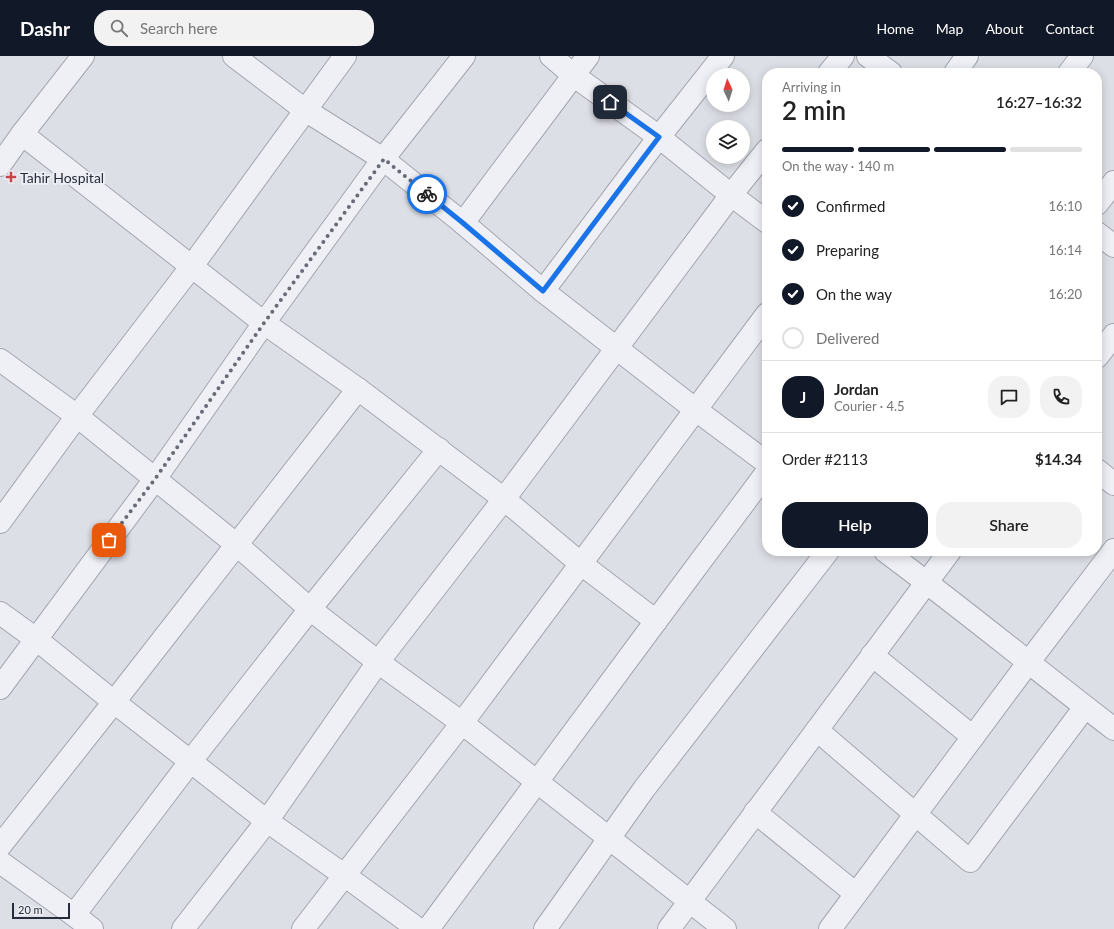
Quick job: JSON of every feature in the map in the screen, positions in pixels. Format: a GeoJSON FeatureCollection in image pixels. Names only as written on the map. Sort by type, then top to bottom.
{"type":"FeatureCollection","features":[{"type":"Feature","properties":{"kind":"street"},"geometry":{"type":"LineString","coordinates":[[0,165],[22,134],[83,56]]}},
{"type":"Feature","properties":{"kind":"street"},"geometry":{"type":"LineString","coordinates":[[234,56],[305,110],[384,159],[463,223],[543,291],[762,459]]}},
{"type":"Feature","properties":{"kind":"street"},"geometry":{"type":"LineString","coordinates":[[0,522],[77,416],[192,266],[345,56]]}},
{"type":"Feature","properties":{"kind":"street"},"geometry":{"type":"LineString","coordinates":[[0,688],[155,479],[264,323],[384,159],[464,56]]}},
{"type":"Feature","properties":{"kind":"street"},"geometry":{"type":"LineString","coordinates":[[551,56],[573,75],[659,137],[762,218]]}},
{"type":"Feature","properties":{"kind":"street"},"geometry":{"type":"LineString","coordinates":[[463,223],[588,56]]}},
{"type":"Feature","properties":{"kind":"street"},"geometry":{"type":"LineString","coordinates":[[543,291],[659,137],[723,56]]}},
{"type":"Feature","properties":{"kind":"street"},"geometry":{"type":"LineString","coordinates":[[833,68],[843,56]]}},
{"type":"Feature","properties":{"kind":"street"},"geometry":{"type":"LineString","coordinates":[[868,56],[884,68]]}},
{"type":"Feature","properties":{"kind":"street"},"geometry":{"type":"LineString","coordinates":[[959,68],[967,56]]}},
{"type":"Feature","properties":{"kind":"street"},"geometry":{"type":"LineString","coordinates":[[1073,68],[1082,56]]}},
{"type":"Feature","properties":{"kind":"street"},"geometry":{"type":"LineString","coordinates":[[22,134],[264,323],[358,389],[504,499],[580,563],[656,621]]}},
{"type":"Feature","properties":{"kind":"street"},"geometry":{"type":"LineString","coordinates":[[183,929],[267,821],[378,662],[504,499],[731,195],[762,156]]}},
{"type":"Feature","properties":{"kind":"street"},"geometry":{"type":"LineString","coordinates":[[1102,198],[1114,182]]}},
{"type":"Feature","properties":{"kind":"street"},"geometry":{"type":"LineString","coordinates":[[1102,237],[1114,246]]}},
{"type":"Feature","properties":{"kind":"street"},"geometry":{"type":"LineString","coordinates":[[303,929],[462,723],[762,321]]}},
{"type":"Feature","properties":{"kind":"street"},"geometry":{"type":"LineString","coordinates":[[1102,351],[1114,335]]}},
{"type":"Feature","properties":{"kind":"street"},"geometry":{"type":"LineString","coordinates":[[0,360],[77,416],[237,545],[310,609],[378,662],[462,723],[725,929]]}},
{"type":"Feature","properties":{"kind":"street"},"geometry":{"type":"LineString","coordinates":[[0,846],[358,389]]}},
{"type":"Feature","properties":{"kind":"street"},"geometry":{"type":"LineString","coordinates":[[74,915],[190,762],[310,609],[439,450]]}},
{"type":"Feature","properties":{"kind":"street"},"geometry":{"type":"LineString","coordinates":[[1102,474],[1114,484]]}},
{"type":"Feature","properties":{"kind":"street"},"geometry":{"type":"LineString","coordinates":[[428,929],[762,479]]}},
{"type":"Feature","properties":{"kind":"street"},"geometry":{"type":"LineString","coordinates":[[830,929],[973,736],[1114,550]]}},
{"type":"Feature","properties":{"kind":"street"},"geometry":{"type":"LineString","coordinates":[[545,929],[649,783],[824,556]]}},
{"type":"Feature","properties":{"kind":"street"},"geometry":{"type":"LineString","coordinates":[[892,556],[1114,729]]}},
{"type":"Feature","properties":{"kind":"street"},"geometry":{"type":"LineString","coordinates":[[669,929],[946,556]]}},
{"type":"Feature","properties":{"kind":"street"},"geometry":{"type":"LineString","coordinates":[[0,613],[36,639],[190,762],[267,821],[418,929]]}},
{"type":"Feature","properties":{"kind":"street"},"geometry":{"type":"LineString","coordinates":[[872,655],[973,736]]}},
{"type":"Feature","properties":{"kind":"street"},"geometry":{"type":"LineString","coordinates":[[817,730],[970,861],[1085,707]]}},
{"type":"Feature","properties":{"kind":"street"},"geometry":{"type":"LineString","coordinates":[[755,812],[856,894]]}},
{"type":"Feature","properties":{"kind":"street"},"geometry":{"type":"LineString","coordinates":[[0,862],[92,929]]}},
{"type":"Feature","properties":{"kind":"way so far"},"geometry":{"type":"LineString","coordinates":[[109,540],[155,479],[264,323],[384,159],[427,194]]}},
{"type":"Feature","properties":{"kind":"place","name":"Tahir Hospital"},"geometry":{"type":"Point","coordinates":[11,177]}},
{"type":"Feature","properties":{"kind":"route"},"geometry":{"type":"LineString","coordinates":[[427,194],[543,291],[659,137],[610,102]]}}]}
